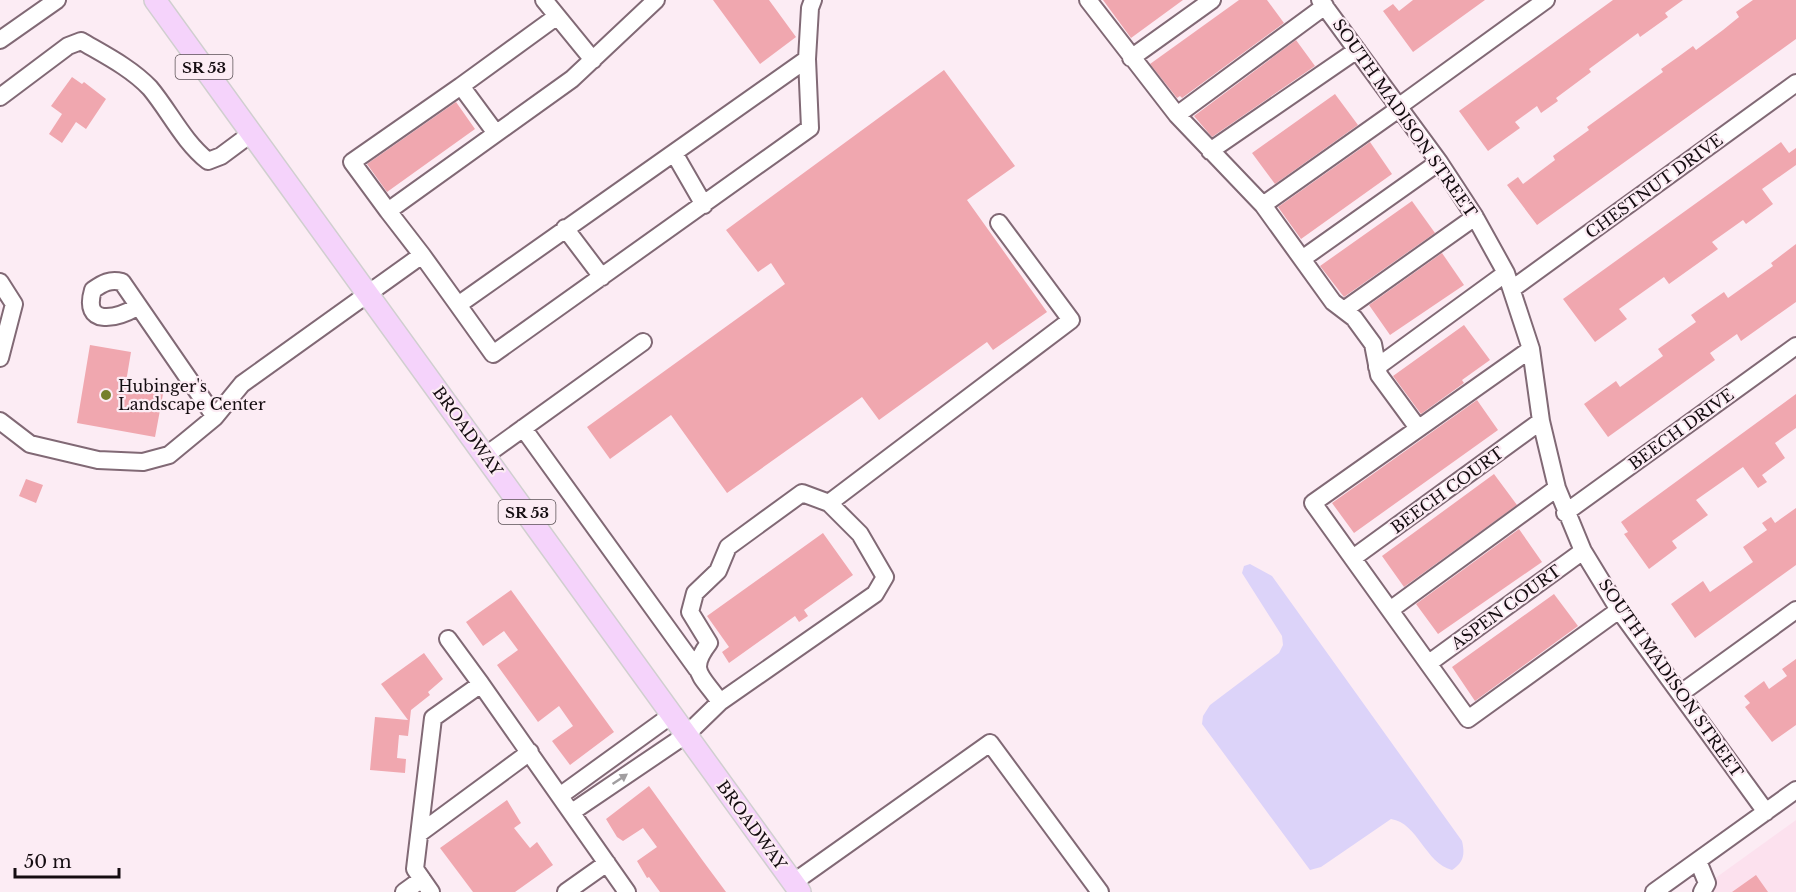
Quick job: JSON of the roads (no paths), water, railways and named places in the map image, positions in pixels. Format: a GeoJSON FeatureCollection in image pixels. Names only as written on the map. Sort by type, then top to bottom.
{"type":"FeatureCollection","features":[{"type":"Feature","properties":{"kind":"main road","name":"BROADWAY"},"geometry":{"type":"LineString","coordinates":[[155,0],[797,887]]}},
{"type":"Feature","properties":{"kind":"street"},"geometry":{"type":"LineString","coordinates":[[0,40],[57,0]]}},
{"type":"Feature","properties":{"kind":"street"},"geometry":{"type":"LineString","coordinates":[[544,0],[593,60]]}},
{"type":"Feature","properties":{"kind":"street"},"geometry":{"type":"LineString","coordinates":[[388,211],[495,132],[572,79],[656,0]]}},
{"type":"Feature","properties":{"kind":"street"},"geometry":{"type":"LineString","coordinates":[[556,17],[352,162],[493,354],[810,128],[807,59],[810,8],[813,0]]}},
{"type":"Feature","properties":{"kind":"street"},"geometry":{"type":"LineString","coordinates":[[1131,58],[1212,0]]}},
{"type":"Feature","properties":{"kind":"street"},"geometry":{"type":"LineString","coordinates":[[1263,205],[1546,0]]}},
{"type":"Feature","properties":{"kind":"street"},"geometry":{"type":"LineString","coordinates":[[1094,2],[1131,58],[1177,115],[1263,205],[1334,302],[1354,318],[1373,344],[1379,375],[1418,428]]}},
{"type":"Feature","properties":{"kind":"street"},"geometry":{"type":"LineString","coordinates":[[1177,115],[1322,3]]}},
{"type":"Feature","properties":{"kind":"street","name":"SOUTH MADISON STREET"},"geometry":{"type":"LineString","coordinates":[[1322,3],[1438,162],[1475,217],[1506,273],[1531,349],[1541,421],[1557,488],[1565,513],[1583,551],[1619,610],[1766,812]]}},
{"type":"Feature","properties":{"kind":"street"},"geometry":{"type":"LineString","coordinates":[[0,97],[68,46],[81,41],[124,66],[149,88],[195,150],[208,161],[221,156],[252,133]]}},
{"type":"Feature","properties":{"kind":"street"},"geometry":{"type":"LineString","coordinates":[[1210,151],[1357,50]]}},
{"type":"Feature","properties":{"kind":"street"},"geometry":{"type":"LineString","coordinates":[[458,305],[807,59]]}},
{"type":"Feature","properties":{"kind":"street","name":"CHESTNUT DRIVE"},"geometry":{"type":"LineString","coordinates":[[1512,289],[1796,83]]}},
{"type":"Feature","properties":{"kind":"street"},"geometry":{"type":"LineString","coordinates":[[461,86],[495,132]]}},
{"type":"Feature","properties":{"kind":"street"},"geometry":{"type":"LineString","coordinates":[[674,153],[704,205]]}},
{"type":"Feature","properties":{"kind":"street"},"geometry":{"type":"LineString","coordinates":[[1302,259],[1438,162]]}},
{"type":"Feature","properties":{"kind":"street"},"geometry":{"type":"LineString","coordinates":[[1344,310],[1475,217]]}},
{"type":"Feature","properties":{"kind":"street"},"geometry":{"type":"LineString","coordinates":[[829,502],[1071,320],[999,223]]}},
{"type":"Feature","properties":{"kind":"street"},"geometry":{"type":"LineString","coordinates":[[565,228],[602,277]]}},
{"type":"Feature","properties":{"kind":"street"},"geometry":{"type":"LineString","coordinates":[[0,421],[30,444],[98,460],[143,462],[169,455],[215,417],[242,384],[422,255]]}},
{"type":"Feature","properties":{"kind":"street"},"geometry":{"type":"LineString","coordinates":[[1377,366],[1506,273]]}},
{"type":"Feature","properties":{"kind":"street"},"geometry":{"type":"LineString","coordinates":[[0,282],[15,304],[1,347],[0,358]]}},
{"type":"Feature","properties":{"kind":"street"},"geometry":{"type":"LineString","coordinates":[[137,307],[215,417]]}},
{"type":"Feature","properties":{"kind":"street"},"geometry":{"type":"LineString","coordinates":[[486,455],[643,342]]}},
{"type":"Feature","properties":{"kind":"street","name":"BEECH DRIVE"},"geometry":{"type":"LineString","coordinates":[[1565,513],[1796,346]]}},
{"type":"Feature","properties":{"kind":"street"},"geometry":{"type":"LineString","coordinates":[[1531,349],[1313,503],[1468,718],[1619,610]]}},
{"type":"Feature","properties":{"kind":"street","name":"BEECH COURT"},"geometry":{"type":"LineString","coordinates":[[1353,558],[1541,421]]}},
{"type":"Feature","properties":{"kind":"street"},"geometry":{"type":"LineString","coordinates":[[524,428],[720,702]]}},
{"type":"Feature","properties":{"kind":"street"},"geometry":{"type":"LineString","coordinates":[[1390,610],[1557,488]]}},
{"type":"Feature","properties":{"kind":"street"},"geometry":{"type":"LineString","coordinates":[[572,812],[687,734],[720,702],[875,594],[885,577],[860,534],[829,502],[802,494],[728,547],[718,571],[695,593],[690,612],[709,643],[698,658],[698,669]]}},
{"type":"Feature","properties":{"kind":"street","name":"ASPEN COURT"},"geometry":{"type":"LineString","coordinates":[[1429,663],[1583,551]]}},
{"type":"Feature","properties":{"kind":"street"},"geometry":{"type":"LineString","coordinates":[[1681,693],[1796,610]]}},
{"type":"Feature","properties":{"kind":"street"},"geometry":{"type":"LineString","coordinates":[[448,639],[561,795],[627,892]]}},
{"type":"Feature","properties":{"kind":"street"},"geometry":{"type":"LineString","coordinates":[[404,892],[426,885],[416,870],[433,718],[482,684]]}},
{"type":"Feature","properties":{"kind":"street"},"geometry":{"type":"LineString","coordinates":[[561,795],[673,714]]}},
{"type":"Feature","properties":{"kind":"street"},"geometry":{"type":"LineString","coordinates":[[797,887],[990,743],[1100,892]]}},
{"type":"Feature","properties":{"kind":"street"},"geometry":{"type":"LineString","coordinates":[[420,833],[530,752]]}},
{"type":"Feature","properties":{"kind":"street"},"geometry":{"type":"LineString","coordinates":[[1654,892],[1796,790]]}},
{"type":"Feature","properties":{"kind":"street"},"geometry":{"type":"LineString","coordinates":[[1698,861],[1707,883],[1702,892]]}},
{"type":"Feature","properties":{"kind":"street"},"geometry":{"type":"LineString","coordinates":[[566,892],[607,863]]}},
{"type":"Feature","properties":{"kind":"place","name":"Hubinger's Landscape Center"},"geometry":{"type":"Point","coordinates":[106,395]}}]}
